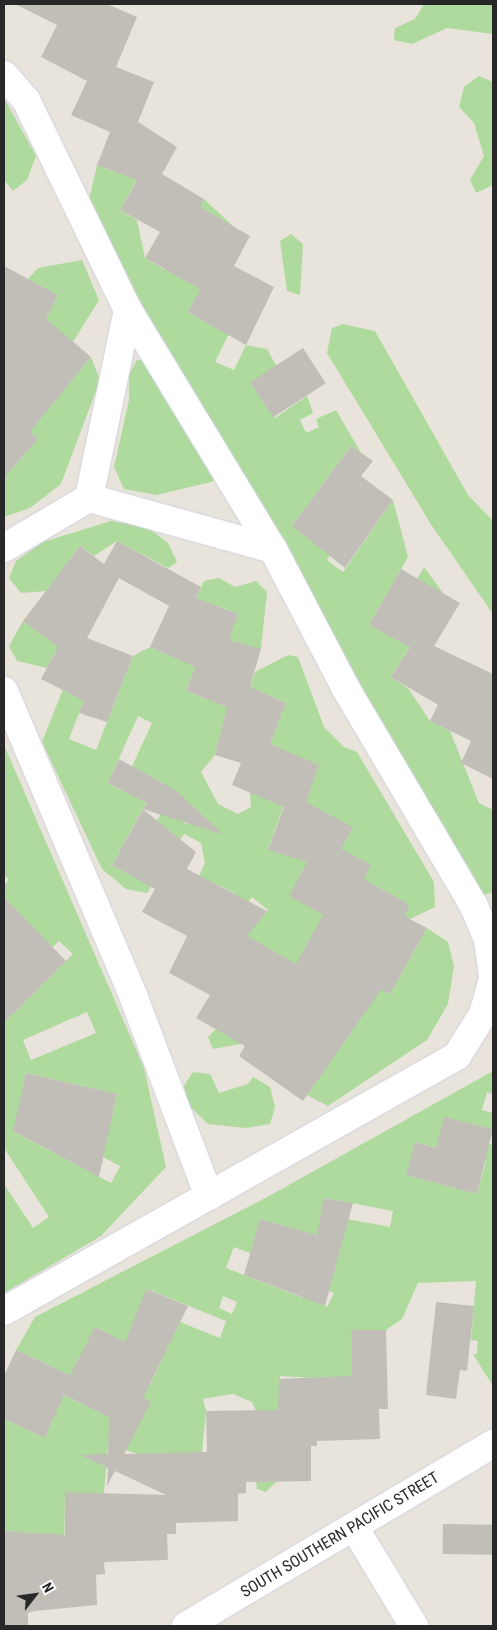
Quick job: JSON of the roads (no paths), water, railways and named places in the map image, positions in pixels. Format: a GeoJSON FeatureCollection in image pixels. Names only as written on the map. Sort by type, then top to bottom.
{"type":"FeatureCollection","features":[{"type":"Feature","properties":{"kind":"street"},"geometry":{"type":"LineString","coordinates":[[4,75],[26,100],[128,310],[273,549],[345,688],[473,904],[488,940],[493,978],[483,1014],[457,1056],[4,1311]]}},
{"type":"Feature","properties":{"kind":"street"},"geometry":{"type":"LineString","coordinates":[[89,498],[128,310]]}},
{"type":"Feature","properties":{"kind":"street"},"geometry":{"type":"LineString","coordinates":[[4,548],[89,498],[273,549]]}},
{"type":"Feature","properties":{"kind":"street"},"geometry":{"type":"LineString","coordinates":[[4,691],[134,998],[209,1196]]}},
{"type":"Feature","properties":{"kind":"street","name":"SOUTH SOUTHERN PACIFIC STREET"},"geometry":{"type":"LineString","coordinates":[[186,1626],[493,1444]]}},
{"type":"Feature","properties":{"kind":"street"},"geometry":{"type":"LineString","coordinates":[[354,1526],[414,1626]]}}]}
